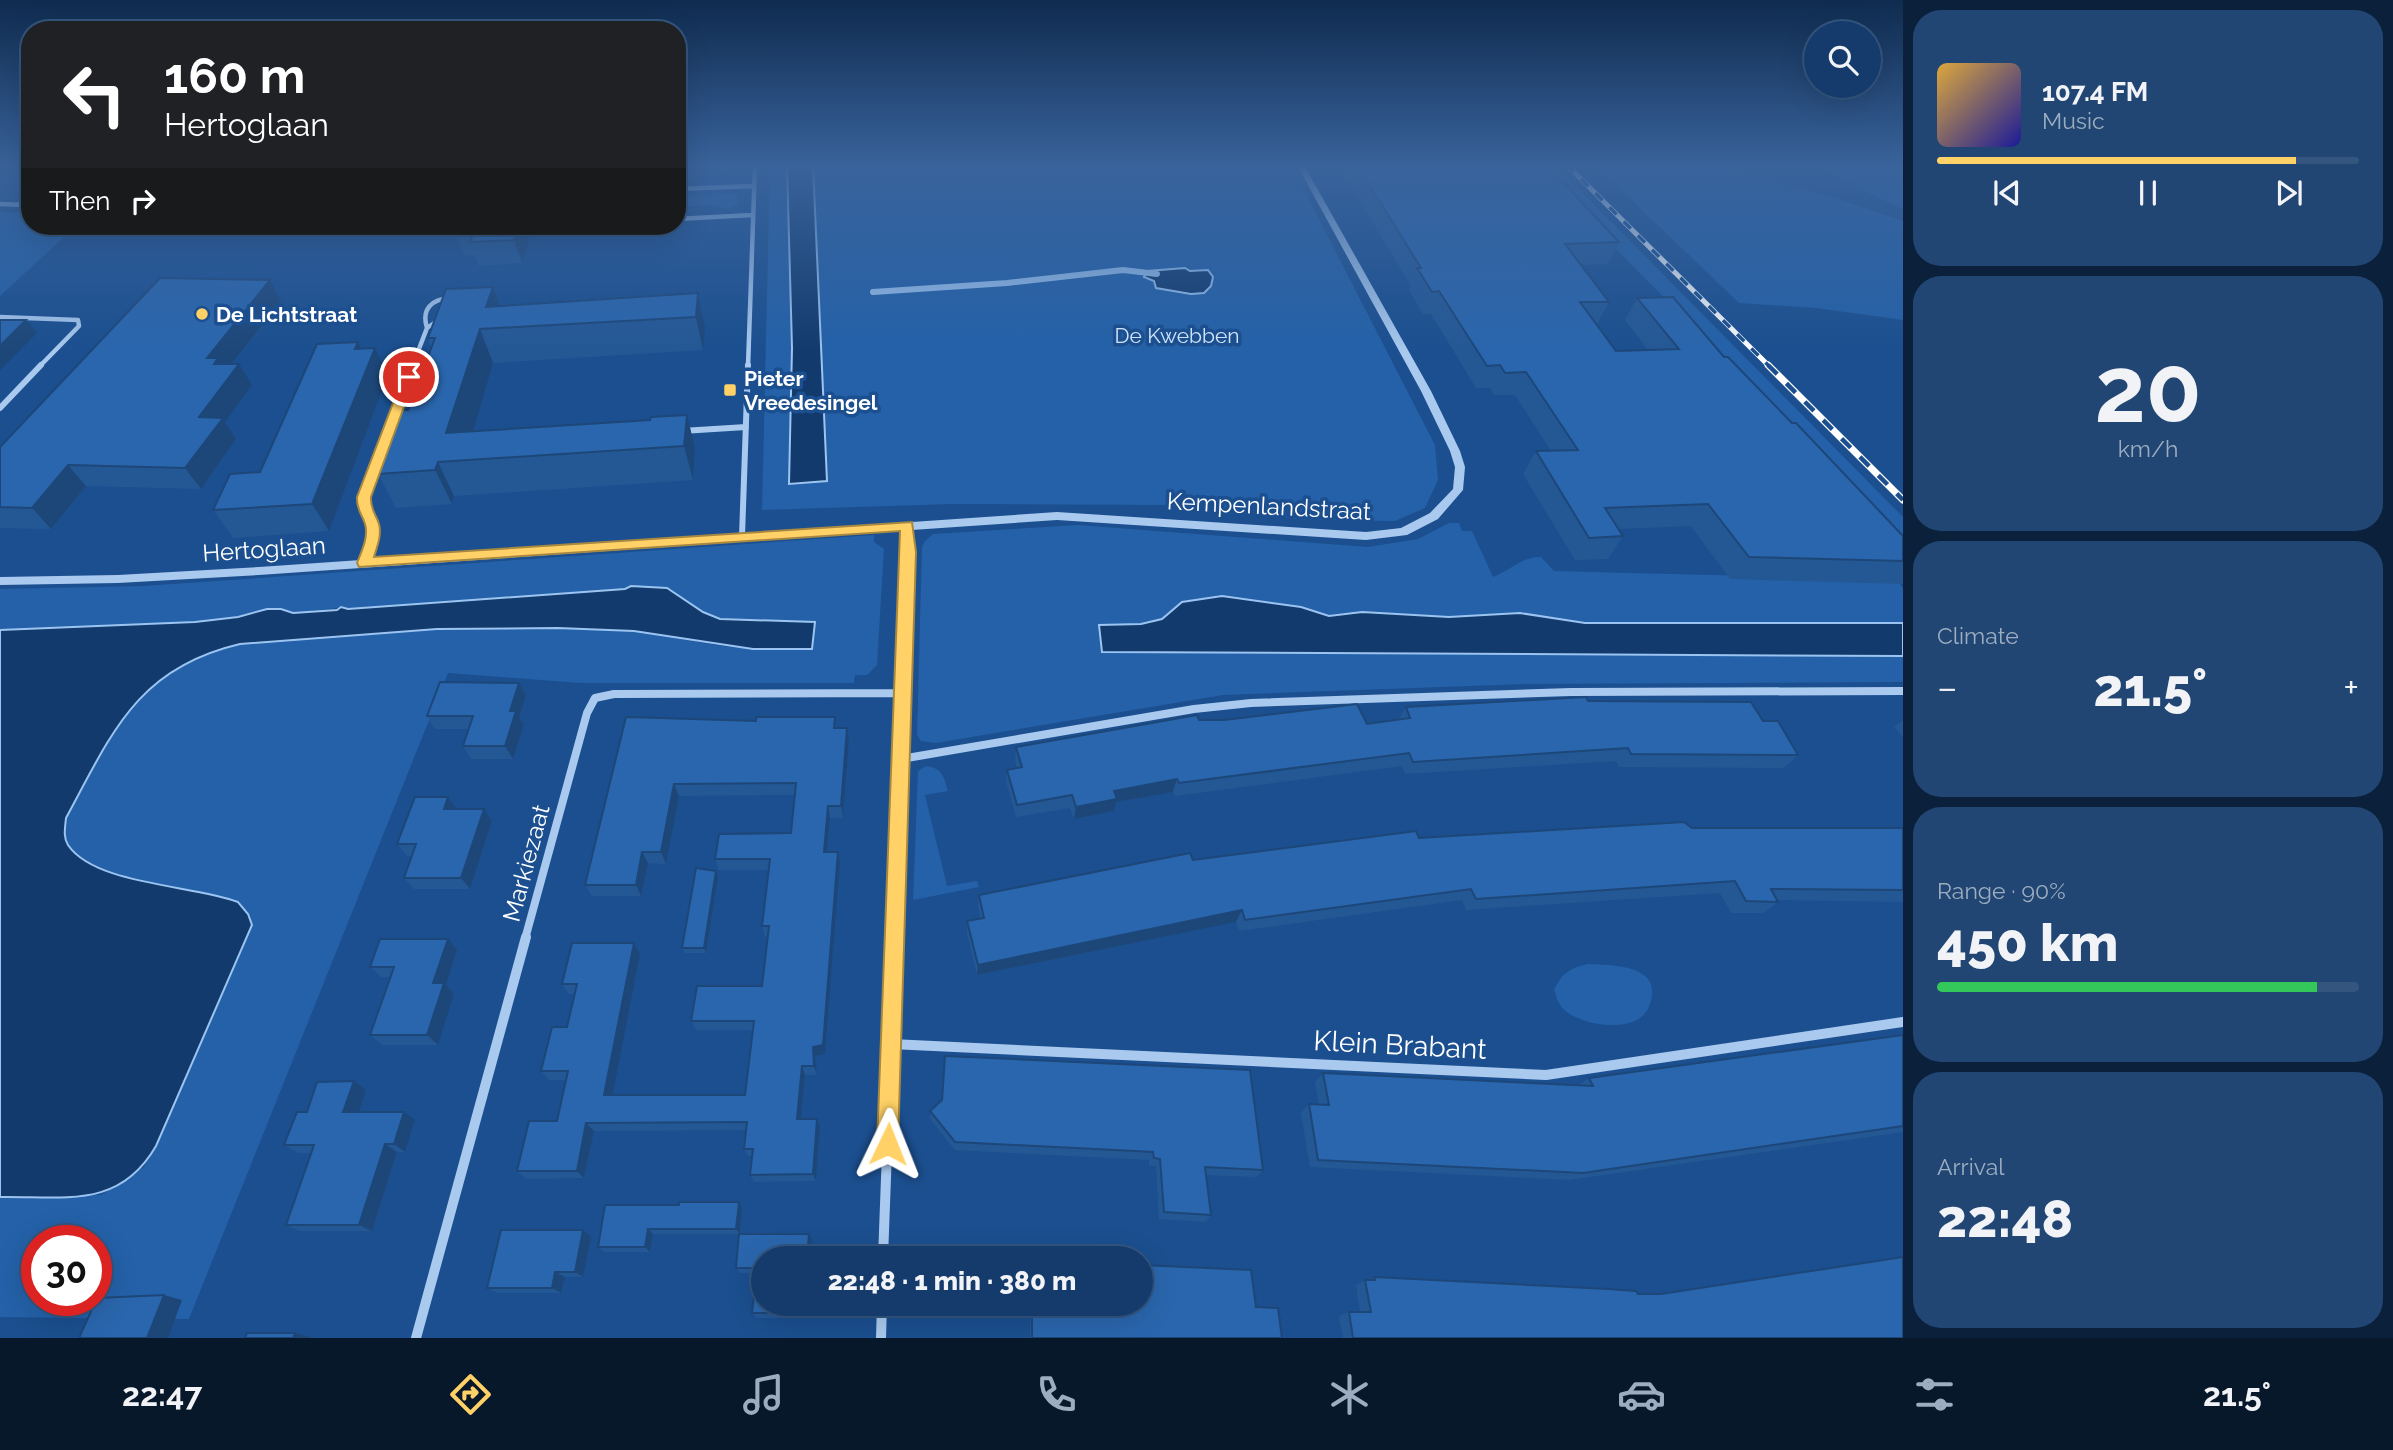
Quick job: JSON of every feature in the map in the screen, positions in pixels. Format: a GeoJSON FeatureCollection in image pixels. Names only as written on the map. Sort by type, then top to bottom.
{"type":"FeatureCollection","features":[{"type":"Feature","properties":{"kind":"street"},"geometry":{"type":"LineString","coordinates":[[742,536],[752,227]]}},
{"type":"Feature","properties":{"kind":"street","name":"Kempenlandstraat"},"geometry":{"type":"LineString","coordinates":[[907,525],[1057,516],[1366,536],[1403,531],[1434,516],[1458,490],[1460,467],[1455,451],[1426,391],[1335,227]]}},
{"type":"Feature","properties":{"kind":"street"},"geometry":{"type":"LineString","coordinates":[[427,328],[424,319],[430,303],[444,298],[460,300]]}},
{"type":"Feature","properties":{"kind":"street"},"geometry":{"type":"LineString","coordinates":[[365,563],[373,538],[373,525],[363,507],[364,497],[427,328],[446,316]]}},
{"type":"Feature","properties":{"kind":"street"},"geometry":{"type":"LineString","coordinates":[[0,317],[78,320],[79,326],[0,408]]}},
{"type":"Feature","properties":{"kind":"street"},"geometry":{"type":"LineString","coordinates":[[679,431],[746,427]]}},
{"type":"Feature","properties":{"kind":"street","name":"Hertoglaan"},"geometry":{"type":"LineString","coordinates":[[0,581],[118,579],[907,525]]}},
{"type":"Feature","properties":{"kind":"street"},"geometry":{"type":"LineString","coordinates":[[883,1246],[909,552],[907,525]]}},
{"type":"Feature","properties":{"kind":"street"},"geometry":{"type":"LineString","coordinates":[[901,759],[1181,711],[1251,703],[1571,692],[1903,691]]}},
{"type":"Feature","properties":{"kind":"street","name":"Markiezaat"},"geometry":{"type":"LineString","coordinates":[[416,1338],[587,713],[595,698],[614,694],[904,693]]}},
{"type":"Feature","properties":{"kind":"street","name":"Klein Brabant"},"geometry":{"type":"LineString","coordinates":[[891,1044],[1546,1074],[1903,1022]]}},
{"type":"Feature","properties":{"kind":"street"},"geometry":{"type":"LineString","coordinates":[[881,1338],[882,1316]]}},
{"type":"Feature","properties":{"kind":"green space"},"geometry":{"type":"Polygon","coordinates":[[[0,227],[21,227],[21,235],[66,235],[0,296],[0,227]]]}},
{"type":"Feature","properties":{"kind":"green space","name":"De Kwebben"},"geometry":{"type":"Polygon","coordinates":[[[769,227],[1323,227],[1435,445],[1438,480],[1425,508],[1395,521],[1306,520],[1166,505],[951,504],[762,510],[769,227]]]}},
{"type":"Feature","properties":{"kind":"green space"},"geometry":{"type":"Polygon","coordinates":[[[1595,227],[1617,227],[1903,517],[1903,539],[1595,227]]]}},
{"type":"Feature","properties":{"kind":"green space"},"geometry":{"type":"Polygon","coordinates":[[[1660,227],[1903,227],[1903,320],[1816,308],[1739,303],[1660,227]]]}},
{"type":"Feature","properties":{"kind":"green space"},"geometry":{"type":"Polygon","coordinates":[[[1449,523],[1459,523],[1462,531],[1472,531],[1493,577],[1522,561],[1541,557],[1554,571],[1865,579],[1899,583],[1903,588],[1903,623],[1585,623],[1520,613],[1449,617],[1362,612],[1329,616],[1301,607],[1222,596],[1182,602],[1162,619],[1141,624],[1099,625],[1102,652],[1903,656],[1903,682],[1528,684],[1223,695],[936,743],[921,741],[917,735],[922,547],[933,534],[1078,525],[1368,547],[1418,539],[1449,523]]]}},
{"type":"Feature","properties":{"kind":"green space"},"geometry":{"type":"Polygon","coordinates":[[[874,535],[874,542],[884,549],[877,665],[867,675],[855,675],[854,683],[580,683],[448,673],[189,1319],[0,1317],[0,1197],[101,1195],[144,1167],[156,1146],[246,941],[226,897],[117,874],[80,856],[66,842],[66,818],[116,727],[142,694],[170,672],[200,655],[233,646],[287,639],[461,628],[565,626],[633,631],[722,646],[812,649],[815,622],[720,619],[703,612],[667,588],[631,586],[625,589],[347,609],[345,607],[293,613],[281,609],[195,622],[0,630],[0,589],[144,586],[874,535]]]}},
{"type":"Feature","properties":{"kind":"green space"},"geometry":{"type":"Polygon","coordinates":[[[926,766],[942,774],[948,791],[925,795],[947,886],[977,881],[979,887],[913,900],[918,771],[926,766]]]}},
{"type":"Feature","properties":{"kind":"green space"},"geometry":{"type":"Polygon","coordinates":[[[1588,964],[1629,968],[1646,977],[1651,985],[1652,995],[1645,1014],[1632,1022],[1610,1025],[1586,1021],[1566,1012],[1554,990],[1567,972],[1588,964]]]}},
{"type":"Feature","properties":{"kind":"shaded area"},"geometry":{"type":"Polygon","coordinates":[[[789,227],[816,227],[827,481],[789,484],[792,348],[789,227]]]}},
{"type":"Feature","properties":{"kind":"shaded area"},"geometry":{"type":"Polygon","coordinates":[[[1185,268],[1190,271],[1208,270],[1213,277],[1211,286],[1204,293],[1191,294],[1156,288],[1154,281],[1144,277],[1147,271],[1185,268]]]}},
{"type":"Feature","properties":{"kind":"shaded area"},"geometry":{"type":"Polygon","coordinates":[[[631,586],[667,588],[703,612],[720,619],[815,622],[812,649],[753,649],[634,631],[558,628],[437,629],[240,644],[205,655],[176,669],[152,687],[132,708],[98,758],[66,818],[66,842],[81,858],[122,876],[238,902],[248,914],[252,925],[156,1146],[141,1167],[125,1181],[88,1195],[0,1197],[0,630],[195,622],[238,617],[267,609],[281,609],[293,613],[337,610],[341,607],[348,609],[625,589],[631,586]]]}},
{"type":"Feature","properties":{"kind":"shaded area"},"geometry":{"type":"Polygon","coordinates":[[[1222,596],[1301,607],[1329,616],[1362,612],[1449,617],[1520,613],[1585,623],[1903,623],[1903,656],[1102,652],[1099,625],[1141,624],[1162,619],[1182,602],[1222,596]]]}},
{"type":"Feature","properties":{"kind":"building"},"geometry":{"type":"Polygon","coordinates":[[[1396,227],[1605,227],[1619,242],[1565,244],[1609,302],[1580,302],[1616,351],[1679,349],[1637,298],[1673,297],[1724,357],[1728,357],[1792,423],[1796,423],[1903,536],[1903,561],[1749,557],[1708,504],[1605,508],[1623,536],[1589,538],[1536,451],[1578,450],[1526,372],[1505,373],[1500,365],[1487,366],[1439,291],[1432,292],[1417,268],[1421,268],[1396,227]]]}},
{"type":"Feature","properties":{"kind":"building"},"geometry":{"type":"Polygon","coordinates":[[[473,235],[516,235],[514,240],[470,242],[473,235]]]}},
{"type":"Feature","properties":{"kind":"building"},"geometry":{"type":"Polygon","coordinates":[[[160,278],[270,280],[207,358],[218,358],[214,364],[239,364],[199,417],[223,418],[185,468],[68,465],[32,508],[0,507],[0,447],[160,278]]]}},
{"type":"Feature","properties":{"kind":"building"},"geometry":{"type":"Polygon","coordinates":[[[493,287],[486,307],[698,293],[696,317],[480,329],[446,433],[650,420],[651,417],[687,415],[684,446],[438,462],[435,470],[378,474],[401,410],[408,410],[435,338],[428,338],[446,289],[493,287]]]}},
{"type":"Feature","properties":{"kind":"building"},"geometry":{"type":"Polygon","coordinates":[[[0,320],[26,320],[0,346],[0,320]]]}},
{"type":"Feature","properties":{"kind":"building"},"geometry":{"type":"Polygon","coordinates":[[[358,342],[355,349],[375,348],[312,504],[213,510],[230,474],[260,472],[317,344],[358,342]]]}},
{"type":"Feature","properties":{"kind":"building"},"geometry":{"type":"Polygon","coordinates":[[[440,682],[519,683],[510,711],[516,711],[505,746],[463,746],[473,716],[427,716],[440,682]]]}},
{"type":"Feature","properties":{"kind":"building"},"geometry":{"type":"Polygon","coordinates":[[[1586,697],[1588,701],[1751,702],[1763,721],[1778,721],[1798,755],[1631,754],[1628,748],[1413,762],[1409,753],[1179,783],[1177,779],[1114,791],[1117,799],[1076,807],[1072,795],[1017,805],[1007,770],[1022,767],[1016,747],[1197,715],[1199,720],[1224,720],[1357,704],[1367,724],[1410,718],[1406,707],[1586,697]]]}},
{"type":"Feature","properties":{"kind":"building"},"geometry":{"type":"Polygon","coordinates":[[[626,717],[756,721],[756,717],[835,717],[834,728],[847,728],[841,806],[828,806],[824,852],[838,852],[823,1045],[813,1047],[814,1066],[802,1066],[797,1119],[817,1119],[813,1174],[750,1175],[753,1149],[744,1149],[747,1122],[586,1123],[577,1171],[517,1171],[529,1121],[557,1121],[568,1071],[541,1071],[552,1027],[567,1027],[577,984],[562,984],[572,943],[634,943],[604,1095],[745,1095],[754,1021],[691,1021],[697,986],[762,986],[769,926],[762,926],[770,859],[715,859],[719,834],[791,833],[796,783],[674,784],[661,852],[642,852],[636,885],[585,885],[626,717]]]}},
{"type":"Feature","properties":{"kind":"building"},"geometry":{"type":"Polygon","coordinates":[[[415,797],[448,797],[444,809],[484,809],[461,878],[404,878],[416,844],[397,844],[415,797]]]}},
{"type":"Feature","properties":{"kind":"building"},"geometry":{"type":"Polygon","coordinates":[[[1684,822],[1692,828],[1903,828],[1903,890],[1771,889],[1778,902],[1746,901],[1735,881],[1476,899],[1471,889],[1245,920],[1242,910],[978,965],[967,921],[984,918],[979,895],[1190,853],[1193,860],[1416,831],[1419,838],[1684,822]]]}},
{"type":"Feature","properties":{"kind":"building"},"geometry":{"type":"Polygon","coordinates":[[[696,868],[716,871],[704,948],[682,948],[696,868]]]}},
{"type":"Feature","properties":{"kind":"building"},"geometry":{"type":"Polygon","coordinates":[[[380,939],[448,939],[433,983],[444,983],[427,1035],[370,1035],[394,967],[370,967],[380,939]]]}},
{"type":"Feature","properties":{"kind":"building"},"geometry":{"type":"Polygon","coordinates":[[[1903,1035],[1903,1126],[1583,1173],[1318,1160],[1309,1104],[1329,1105],[1323,1073],[1593,1086],[1589,1078],[1903,1035]]]}},
{"type":"Feature","properties":{"kind":"building"},"geometry":{"type":"Polygon","coordinates":[[[945,1056],[1250,1070],[1263,1170],[1205,1167],[1211,1215],[1164,1212],[1160,1159],[1154,1158],[1153,1152],[955,1142],[930,1111],[942,1100],[945,1056]]]}},
{"type":"Feature","properties":{"kind":"building"},"geometry":{"type":"Polygon","coordinates":[[[354,1081],[343,1112],[404,1112],[394,1144],[385,1144],[359,1225],[286,1225],[314,1145],[284,1145],[297,1112],[307,1112],[317,1082],[354,1081]]]}},
{"type":"Feature","properties":{"kind":"building"},"geometry":{"type":"Polygon","coordinates":[[[679,1202],[739,1202],[736,1229],[648,1229],[645,1247],[598,1247],[605,1205],[679,1205],[679,1202]]]}},
{"type":"Feature","properties":{"kind":"building"},"geometry":{"type":"Polygon","coordinates":[[[501,1230],[583,1230],[575,1272],[555,1272],[552,1288],[487,1288],[501,1230]]]}},
{"type":"Feature","properties":{"kind":"building"},"geometry":{"type":"Polygon","coordinates":[[[739,1234],[809,1234],[808,1246],[751,1246],[751,1268],[736,1268],[739,1234]]]}},
{"type":"Feature","properties":{"kind":"building"},"geometry":{"type":"Polygon","coordinates":[[[1903,1257],[1903,1338],[1353,1338],[1349,1312],[1371,1312],[1365,1280],[1375,1280],[1374,1277],[1661,1294],[1903,1257]]]}},
{"type":"Feature","properties":{"kind":"building"},"geometry":{"type":"Polygon","coordinates":[[[1153,1266],[1251,1270],[1256,1307],[1278,1308],[1282,1338],[1032,1338],[1032,1316],[1153,1316],[1153,1266]]]}},
{"type":"Feature","properties":{"kind":"building"},"geometry":{"type":"Polygon","coordinates":[[[164,1295],[147,1338],[79,1338],[89,1316],[112,1316],[112,1297],[164,1295]]]}},
{"type":"Feature","properties":{"kind":"building"},"geometry":{"type":"Polygon","coordinates":[[[247,1333],[295,1333],[293,1338],[245,1338],[247,1333]]]}},
{"type":"Feature","properties":{"kind":"waterway"},"geometry":{"type":"LineString","coordinates":[[873,292],[1007,283],[1123,270],[1157,274]]}},
{"type":"Feature","properties":{"kind":"railway"},"geometry":{"type":"LineString","coordinates":[[1630,227],[1770,367]]}},
{"type":"Feature","properties":{"kind":"railway"},"geometry":{"type":"LineString","coordinates":[[1770,367],[1903,500]]}},
{"type":"Feature","properties":{"kind":"place","name":"De Lichtstraat"},"geometry":{"type":"Point","coordinates":[202,314]}},
{"type":"Feature","properties":{"kind":"place","name":"Pieter Vreedesingel"},"geometry":{"type":"Point","coordinates":[730,390]}},
{"type":"Feature","properties":{"kind":"route"},"geometry":{"type":"LineString","coordinates":[[409,377],[364,497],[363,507],[373,525],[373,538],[365,563],[907,525],[909,552],[888,1144]]}}]}
